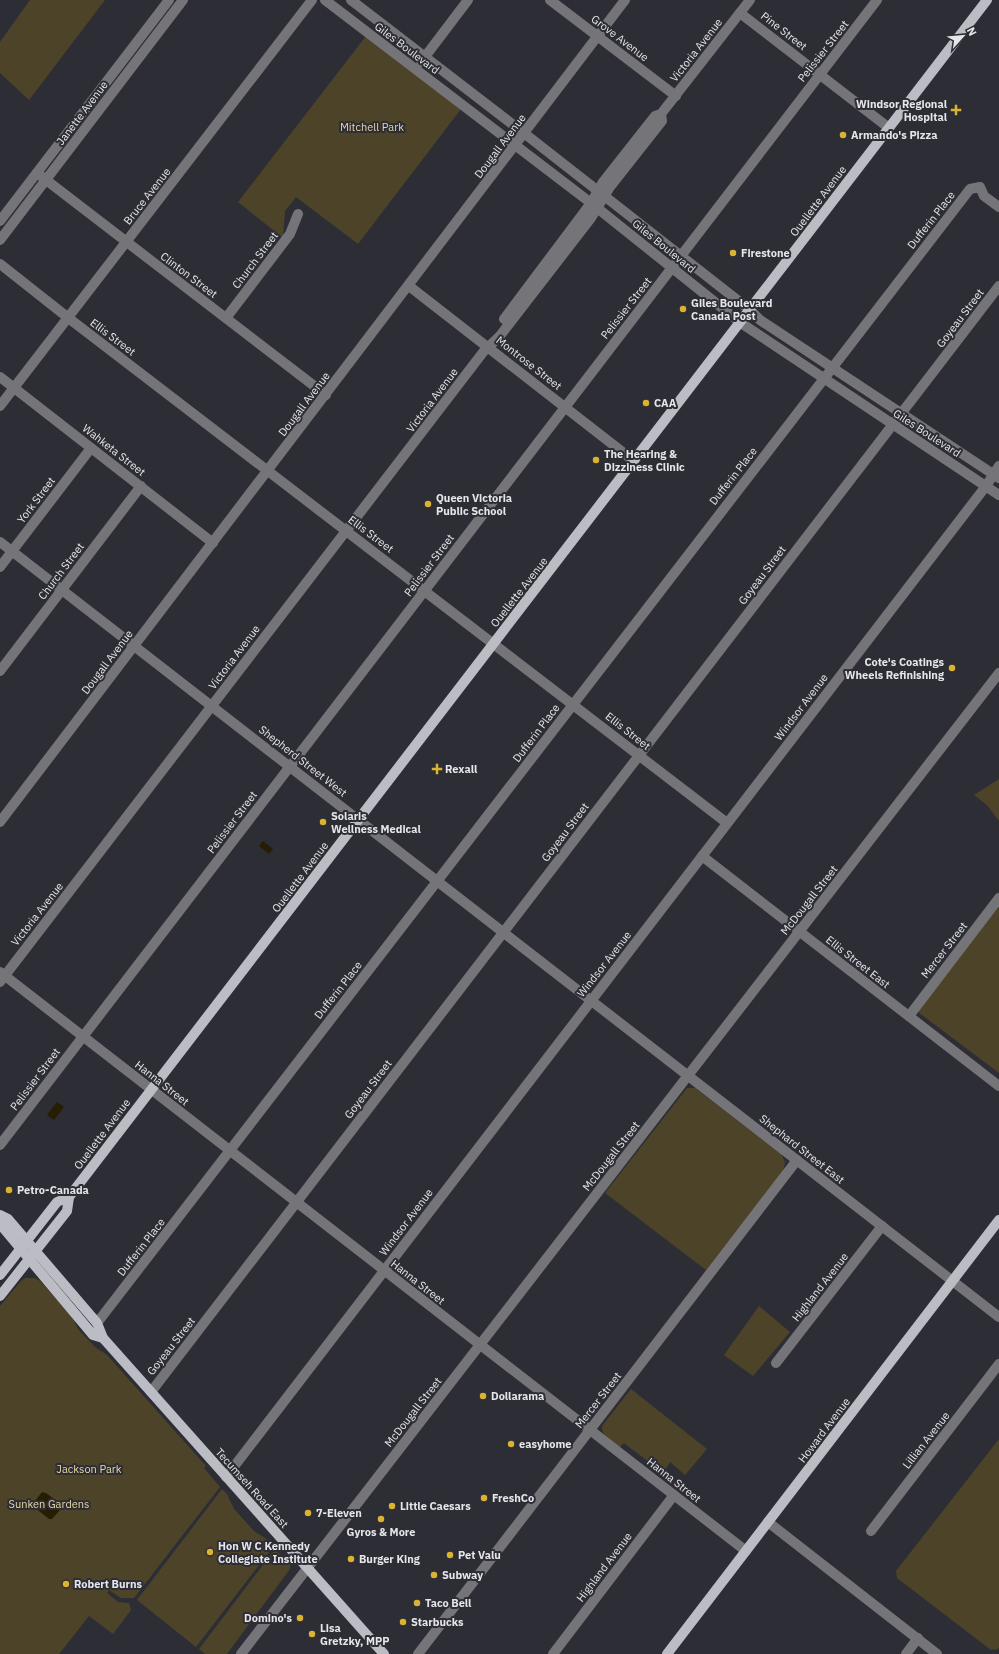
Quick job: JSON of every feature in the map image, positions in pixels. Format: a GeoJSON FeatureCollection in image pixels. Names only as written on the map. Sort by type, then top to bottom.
{"type":"FeatureCollection","features":[{"type":"Feature","properties":{"kind":"main road","name":"Ouellette Avenue"},"geometry":{"type":"LineString","coordinates":[[0,1296],[67,1211],[69,1198],[151,1090],[210,1016],[358,820],[741,323],[987,0]]}},
{"type":"Feature","properties":{"kind":"main road","name":"Ouellette Avenue"},"geometry":{"type":"LineString","coordinates":[[0,1275],[57,1202],[69,1198]]}},
{"type":"Feature","properties":{"kind":"main road","name":"Tecumseh Road East"},"geometry":{"type":"LineString","coordinates":[[0,1214],[8,1219],[27,1239],[98,1323],[103,1338],[384,1654]]}},
{"type":"Feature","properties":{"kind":"main road","name":"Howard Avenue"},"geometry":{"type":"LineString","coordinates":[[667,1654],[999,1220]]}},
{"type":"Feature","properties":{"kind":"main road","name":"Tecumseh Road East"},"geometry":{"type":"LineString","coordinates":[[0,1224],[19,1249],[93,1335],[103,1338]]}},
{"type":"Feature","properties":{"kind":"street","name":"Janette Avenue"},"geometry":{"type":"LineString","coordinates":[[0,221],[169,0]]}},
{"type":"Feature","properties":{"kind":"street","name":"Janette Avenue"},"geometry":{"type":"LineString","coordinates":[[0,240],[183,0]]}},
{"type":"Feature","properties":{"kind":"street","name":"Bruce Avenue"},"geometry":{"type":"LineString","coordinates":[[0,406],[312,0]]}},
{"type":"Feature","properties":{"kind":"street","name":"Giles Boulevard"},"geometry":{"type":"LineString","coordinates":[[325,0],[594,206],[741,323],[999,495]]}},
{"type":"Feature","properties":{"kind":"street","name":"Giles Boulevard"},"geometry":{"type":"LineString","coordinates":[[351,0],[680,255],[750,310],[760,320],[997,473]]}},
{"type":"Feature","properties":{"kind":"street"},"geometry":{"type":"LineString","coordinates":[[415,69],[468,0]]}},
{"type":"Feature","properties":{"kind":"street","name":"Grove Avenue"},"geometry":{"type":"LineString","coordinates":[[550,0],[676,96]]}},
{"type":"Feature","properties":{"kind":"street","name":"Dougall Avenue"},"geometry":{"type":"LineString","coordinates":[[0,822],[516,146],[524,133],[625,0]]}},
{"type":"Feature","properties":{"kind":"street","name":"Pelissier Street"},"geometry":{"type":"LineString","coordinates":[[0,1145],[566,407],[680,255],[877,0]]}},
{"type":"Feature","properties":{"kind":"street","name":"Pine Street"},"geometry":{"type":"LineString","coordinates":[[744,4],[820,74],[889,128]]}},
{"type":"Feature","properties":{"kind":"street","name":"Victoria Avenue"},"geometry":{"type":"LineString","coordinates":[[2,976],[212,706],[488,346],[494,332],[594,206],[601,194],[603,182],[655,116],[661,114],[676,96],[744,4]]}},
{"type":"Feature","properties":{"kind":"street","name":"Clinton Street"},"geometry":{"type":"LineString","coordinates":[[37,173],[326,395]]}},
{"type":"Feature","properties":{"kind":"street","name":"Dufferin Place"},"geometry":{"type":"LineString","coordinates":[[98,1323],[970,189],[980,187],[984,196],[999,207]]}},
{"type":"Feature","properties":{"kind":"street","name":"Church Street"},"geometry":{"type":"LineString","coordinates":[[226,318],[290,234],[298,214]]}},
{"type":"Feature","properties":{"kind":"street","name":"Ellis Street"},"geometry":{"type":"LineString","coordinates":[[0,264],[68,318],[425,590],[727,823]]}},
{"type":"Feature","properties":{"kind":"street","name":"Montrose Street"},"geometry":{"type":"LineString","coordinates":[[409,286],[634,461]]}},
{"type":"Feature","properties":{"kind":"street","name":"Goyeau Street"},"geometry":{"type":"LineString","coordinates":[[151,1392],[999,286]]}},
{"type":"Feature","properties":{"kind":"street","name":"Wahketa Street"},"geometry":{"type":"LineString","coordinates":[[0,377],[214,543]]}},
{"type":"Feature","properties":{"kind":"street","name":"York Street"},"geometry":{"type":"LineString","coordinates":[[0,567],[91,448]]}},
{"type":"Feature","properties":{"kind":"street","name":"Windsor Avenue"},"geometry":{"type":"LineString","coordinates":[[226,1477],[997,473]]}},
{"type":"Feature","properties":{"kind":"street","name":"Church Street"},"geometry":{"type":"LineString","coordinates":[[0,670],[141,486]]}},
{"type":"Feature","properties":{"kind":"street","name":"Shepherd Street West"},"geometry":{"type":"LineString","coordinates":[[0,542],[591,1001]]}},
{"type":"Feature","properties":{"kind":"street","name":"McDougall Street"},"geometry":{"type":"LineString","coordinates":[[242,1654],[999,673]]}},
{"type":"Feature","properties":{"kind":"street","name":"Ellis Street East"},"geometry":{"type":"LineString","coordinates":[[702,856],[999,1086]]}},
{"type":"Feature","properties":{"kind":"street","name":"Mercer Street"},"geometry":{"type":"LineString","coordinates":[[909,1016],[999,898]]}},
{"type":"Feature","properties":{"kind":"street","name":"Hanna Street"},"geometry":{"type":"LineString","coordinates":[[2,976],[83,1036],[746,1551]]}},
{"type":"Feature","properties":{"kind":"street","name":"Shephard Street East"},"geometry":{"type":"LineString","coordinates":[[591,1001],[999,1317]]}},
{"type":"Feature","properties":{"kind":"street","name":"Mercer Street"},"geometry":{"type":"LineString","coordinates":[[418,1654],[797,1160]]}},
{"type":"Feature","properties":{"kind":"street","name":"Highland Avenue"},"geometry":{"type":"LineString","coordinates":[[776,1363],[882,1226]]}},
{"type":"Feature","properties":{"kind":"street","name":"Lillian Avenue"},"geometry":{"type":"LineString","coordinates":[[871,1531],[999,1364]]}},
{"type":"Feature","properties":{"kind":"street","name":"Highland Avenue"},"geometry":{"type":"LineString","coordinates":[[553,1654],[674,1495]]}},
{"type":"Feature","properties":{"kind":"street"},"geometry":{"type":"LineString","coordinates":[[768,1522],[937,1654]]}},
{"type":"Feature","properties":{"kind":"street"},"geometry":{"type":"LineString","coordinates":[[906,1654],[918,1638]]}},
{"type":"Feature","properties":{"kind":"green space"},"geometry":{"type":"Polygon","coordinates":[[[30,0],[105,0],[29,100],[0,73],[0,42],[30,0]]]}},
{"type":"Feature","properties":{"kind":"green space","name":"Mitchell Park"},"geometry":{"type":"Polygon","coordinates":[[[366,36],[461,109],[358,244],[296,197],[285,211],[283,238],[238,202],[366,36]]]}},
{"type":"Feature","properties":{"kind":"green space"},"geometry":{"type":"Polygon","coordinates":[[[999,779],[999,821],[987,805],[974,795],[999,779]]]}},
{"type":"Feature","properties":{"kind":"green space"},"geometry":{"type":"Polygon","coordinates":[[[999,901],[999,1073],[914,1009],[999,901]]]}},
{"type":"Feature","properties":{"kind":"green space"},"geometry":{"type":"Polygon","coordinates":[[[687,1088],[695,1088],[781,1154],[785,1162],[783,1172],[706,1270],[605,1193],[687,1088]]]}},
{"type":"Feature","properties":{"kind":"green space","name":"Jackson Park"},"geometry":{"type":"Polygon","coordinates":[[[25,1278],[35,1278],[40,1281],[71,1315],[78,1329],[95,1347],[107,1355],[206,1466],[204,1468],[220,1487],[134,1598],[121,1598],[109,1590],[107,1593],[118,1602],[129,1603],[131,1610],[113,1634],[89,1616],[59,1654],[0,1654],[0,1306],[25,1278]]]}},
{"type":"Feature","properties":{"kind":"green space"},"geometry":{"type":"Polygon","coordinates":[[[759,1306],[790,1332],[753,1376],[724,1355],[759,1306]]]}},
{"type":"Feature","properties":{"kind":"green space"},"geometry":{"type":"Polygon","coordinates":[[[631,1389],[707,1449],[685,1475],[670,1462],[663,1473],[624,1443],[619,1448],[603,1433],[602,1426],[631,1389]]]}},
{"type":"Feature","properties":{"kind":"green space"},"geometry":{"type":"Polygon","coordinates":[[[999,1439],[999,1647],[998,1649],[991,1650],[897,1578],[896,1571],[999,1439]]]}},
{"type":"Feature","properties":{"kind":"green space"},"geometry":{"type":"Polygon","coordinates":[[[222,1489],[227,1494],[234,1509],[254,1531],[268,1540],[273,1547],[196,1647],[137,1600],[222,1489]]]}},
{"type":"Feature","properties":{"kind":"green space"},"geometry":{"type":"Polygon","coordinates":[[[275,1549],[290,1565],[290,1569],[227,1654],[205,1654],[199,1649],[275,1549]]]}},
{"type":"Feature","properties":{"kind":"shaded area"},"geometry":{"type":"Polygon","coordinates":[[[263,841],[273,849],[269,854],[259,846],[263,841]]]}},
{"type":"Feature","properties":{"kind":"shaded area"},"geometry":{"type":"Polygon","coordinates":[[[57,1102],[64,1107],[54,1120],[47,1115],[57,1102]]]}},
{"type":"Feature","properties":{"kind":"shaded area"},"geometry":{"type":"Polygon","coordinates":[[[42,1492],[46,1493],[61,1504],[60,1510],[52,1519],[49,1519],[34,1507],[35,1501],[42,1492]]]}},
{"type":"Feature","properties":{"kind":"place","name":"Windsor Regional Hospital"},"geometry":{"type":"Point","coordinates":[956,110]}},
{"type":"Feature","properties":{"kind":"place","name":"Armando's Pizza"},"geometry":{"type":"Point","coordinates":[843,135]}},
{"type":"Feature","properties":{"kind":"place","name":"Firestone"},"geometry":{"type":"Point","coordinates":[733,253]}},
{"type":"Feature","properties":{"kind":"place","name":"Giles Boulevard Canada Post"},"geometry":{"type":"Point","coordinates":[683,309]}},
{"type":"Feature","properties":{"kind":"place","name":"CAA"},"geometry":{"type":"Point","coordinates":[646,403]}},
{"type":"Feature","properties":{"kind":"place","name":"The Hearing & Dizziness Clinic"},"geometry":{"type":"Point","coordinates":[596,460]}},
{"type":"Feature","properties":{"kind":"place","name":"Queen Victoria Public School"},"geometry":{"type":"Point","coordinates":[428,504]}},
{"type":"Feature","properties":{"kind":"place","name":"Cote's Coatings Wheels Refinishing"},"geometry":{"type":"Point","coordinates":[952,668]}},
{"type":"Feature","properties":{"kind":"place","name":"Rexall"},"geometry":{"type":"Point","coordinates":[437,769]}},
{"type":"Feature","properties":{"kind":"place","name":"Solaris Wellness Medical"},"geometry":{"type":"Point","coordinates":[323,822]}},
{"type":"Feature","properties":{"kind":"place","name":"Petro-Canada"},"geometry":{"type":"Point","coordinates":[9,1190]}},
{"type":"Feature","properties":{"kind":"place","name":"Dollarama"},"geometry":{"type":"Point","coordinates":[483,1396]}},
{"type":"Feature","properties":{"kind":"place","name":"easyhome"},"geometry":{"type":"Point","coordinates":[511,1444]}},
{"type":"Feature","properties":{"kind":"place","name":"FreshCo"},"geometry":{"type":"Point","coordinates":[484,1498]}},
{"type":"Feature","properties":{"kind":"place","name":"Little Caesars"},"geometry":{"type":"Point","coordinates":[392,1506]}},
{"type":"Feature","properties":{"kind":"place","name":"7-Eleven"},"geometry":{"type":"Point","coordinates":[308,1513]}},
{"type":"Feature","properties":{"kind":"place","name":"Gyros & More"},"geometry":{"type":"Point","coordinates":[381,1519]}},
{"type":"Feature","properties":{"kind":"place","name":"Hon W C Kennedy Collegiate Institute"},"geometry":{"type":"Point","coordinates":[210,1552]}},
{"type":"Feature","properties":{"kind":"place","name":"Pet Valu"},"geometry":{"type":"Point","coordinates":[450,1555]}},
{"type":"Feature","properties":{"kind":"place","name":"Burger King"},"geometry":{"type":"Point","coordinates":[351,1559]}},
{"type":"Feature","properties":{"kind":"place","name":"Subway"},"geometry":{"type":"Point","coordinates":[434,1575]}},
{"type":"Feature","properties":{"kind":"place","name":"Robert Burns"},"geometry":{"type":"Point","coordinates":[66,1584]}},
{"type":"Feature","properties":{"kind":"place","name":"Taco Bell"},"geometry":{"type":"Point","coordinates":[417,1603]}},
{"type":"Feature","properties":{"kind":"place","name":"Domino's"},"geometry":{"type":"Point","coordinates":[300,1618]}},
{"type":"Feature","properties":{"kind":"place","name":"Starbucks"},"geometry":{"type":"Point","coordinates":[403,1622]}},
{"type":"Feature","properties":{"kind":"place","name":"Lisa Gretzky, MPP"},"geometry":{"type":"Point","coordinates":[312,1634]}},
{"type":"Feature","properties":{"kind":"park label","name":"Sunken Gardens"},"geometry":{"type":"Point","coordinates":[49,1504]}}]}
